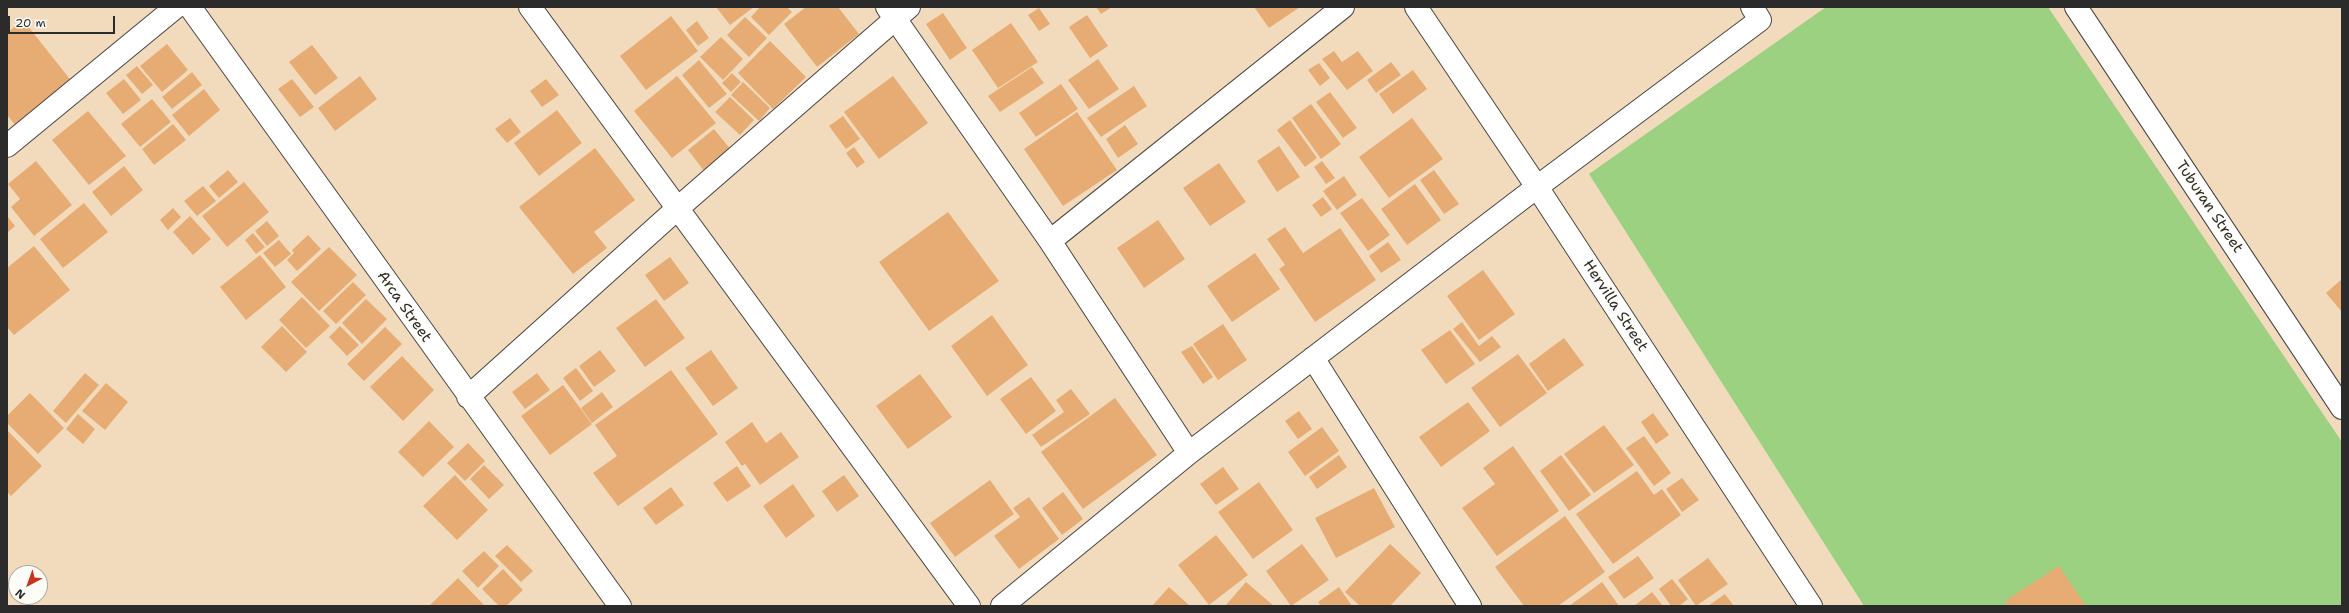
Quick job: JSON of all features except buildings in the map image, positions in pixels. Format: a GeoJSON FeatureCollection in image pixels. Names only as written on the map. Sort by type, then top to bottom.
{"type":"FeatureCollection","features":[{"type":"Feature","properties":{"kind":"street"},"geometry":{"type":"LineString","coordinates":[[7,146],[176,7]]}},
{"type":"Feature","properties":{"kind":"street","name":"Arca Street"},"geometry":{"type":"LineString","coordinates":[[190,7],[468,397],[620,606]]}},
{"type":"Feature","properties":{"kind":"street"},"geometry":{"type":"LineString","coordinates":[[530,7],[969,606]]}},
{"type":"Feature","properties":{"kind":"street"},"geometry":{"type":"LineString","coordinates":[[1050,241],[1343,7]]}},
{"type":"Feature","properties":{"kind":"street","name":"Hervilla Street"},"geometry":{"type":"LineString","coordinates":[[1416,7],[1537,187],[1811,606]]}},
{"type":"Feature","properties":{"kind":"street"},"geometry":{"type":"LineString","coordinates":[[1002,606],[1188,454],[1537,187],[1760,20],[1752,7]]}},
{"type":"Feature","properties":{"kind":"street","name":"Tuburan Street"},"geometry":{"type":"LineString","coordinates":[[2076,7],[2342,408]]}},
{"type":"Feature","properties":{"kind":"street"},"geometry":{"type":"LineString","coordinates":[[468,397],[897,11],[1050,241],[1188,454]]}},
{"type":"Feature","properties":{"kind":"street"},"geometry":{"type":"LineString","coordinates":[[1313,358],[1470,606]]}},
{"type":"Feature","properties":{"kind":"green space"},"geometry":{"type":"Polygon","coordinates":[[[1826,7],[2048,7],[2342,442],[2342,606],[1864,606],[1589,174],[1826,7]]]}}]}
